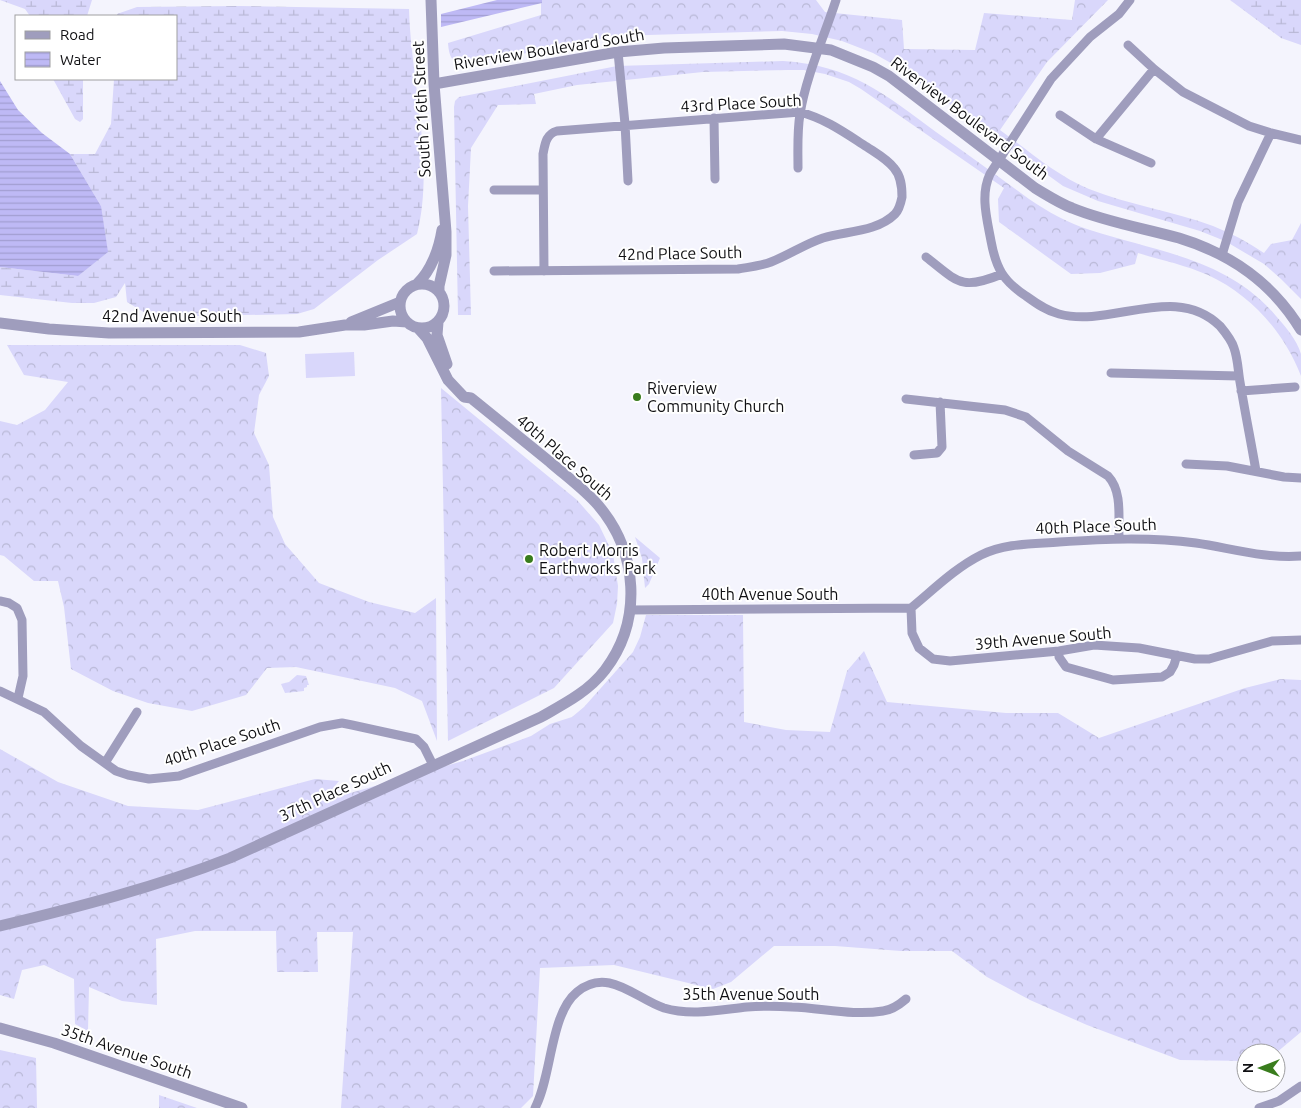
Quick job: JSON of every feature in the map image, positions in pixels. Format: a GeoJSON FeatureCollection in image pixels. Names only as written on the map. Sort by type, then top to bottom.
{"type":"FeatureCollection","features":[{"type":"Feature","properties":{"kind":"street","name":"South 216th Street"},"geometry":{"type":"LineString","coordinates":[[431,0],[434,84],[446,245],[439,292]]}},
{"type":"Feature","properties":{"kind":"street"},"geometry":{"type":"LineString","coordinates":[[798,168],[798,125],[800,112],[836,0]]}},
{"type":"Feature","properties":{"kind":"street"},"geometry":{"type":"LineString","coordinates":[[1130,0],[1119,14],[1090,38],[1051,79],[986,183],[984,192],[992,247],[1002,274],[1009,284],[1048,311],[1073,317],[1099,317],[1167,306],[1184,308],[1209,318],[1220,327],[1234,348],[1256,471]]}},
{"type":"Feature","properties":{"kind":"street","name":"Riverview Boulevard South"},"geometry":{"type":"LineString","coordinates":[[434,84],[618,52],[664,48],[784,44],[832,50],[856,59],[889,76],[1035,188],[1071,207],[1097,217],[1178,238],[1222,255],[1253,274],[1269,290],[1301,330]]}},
{"type":"Feature","properties":{"kind":"street"},"geometry":{"type":"LineString","coordinates":[[1128,45],[1154,70],[1183,92],[1249,126],[1301,140]]}},
{"type":"Feature","properties":{"kind":"street"},"geometry":{"type":"LineString","coordinates":[[618,52],[628,181]]}},
{"type":"Feature","properties":{"kind":"street"},"geometry":{"type":"LineString","coordinates":[[1096,139],[1154,70]]}},
{"type":"Feature","properties":{"kind":"street","name":"43rd Place South"},"geometry":{"type":"LineString","coordinates":[[543,190],[543,154],[548,137],[552,132],[565,129],[625,124],[800,112],[832,124],[884,158],[894,167],[898,174],[901,181],[902,194]]}},
{"type":"Feature","properties":{"kind":"street"},"geometry":{"type":"LineString","coordinates":[[1060,115],[1096,139],[1151,163]]}},
{"type":"Feature","properties":{"kind":"street"},"geometry":{"type":"LineString","coordinates":[[714,118],[715,179]]}},
{"type":"Feature","properties":{"kind":"street"},"geometry":{"type":"LineString","coordinates":[[1222,255],[1238,202],[1271,133]]}},
{"type":"Feature","properties":{"kind":"street"},"geometry":{"type":"LineString","coordinates":[[494,190],[543,190],[544,271]]}},
{"type":"Feature","properties":{"kind":"street","name":"42nd Place South"},"geometry":{"type":"LineString","coordinates":[[494,271],[738,269],[754,266],[771,262],[825,237],[870,227],[885,221],[896,213],[902,194]]}},
{"type":"Feature","properties":{"kind":"street","name":"South 216th Street"},"geometry":{"type":"LineString","coordinates":[[417,284],[422,280],[433,261],[444,216]]}},
{"type":"Feature","properties":{"kind":"street"},"geometry":{"type":"LineString","coordinates":[[926,257],[956,281],[963,284],[986,281],[1002,274]]}},
{"type":"Feature","properties":{"kind":"street"},"geometry":{"type":"LineString","coordinates":[[417,284],[429,285],[439,292],[444,309],[438,322],[428,327],[418,328],[407,322],[401,312],[400,302],[404,292],[417,284]]}},
{"type":"Feature","properties":{"kind":"street","name":"42nd Avenue South"},"geometry":{"type":"LineString","coordinates":[[345,325],[400,302]]}},
{"type":"Feature","properties":{"kind":"street","name":"42nd Avenue South"},"geometry":{"type":"LineString","coordinates":[[0,323],[109,333],[299,332],[345,325],[364,325],[393,321],[407,322]]}},
{"type":"Feature","properties":{"kind":"street","name":"40th Place South"},"geometry":{"type":"LineString","coordinates":[[438,322],[438,335],[446,361],[450,369],[469,391],[470,398]]}},
{"type":"Feature","properties":{"kind":"street","name":"40th Place South"},"geometry":{"type":"LineString","coordinates":[[418,328],[427,338],[448,380],[464,397],[470,398],[576,484],[590,496],[605,514],[616,530],[628,561],[632,589],[630,610]]}},
{"type":"Feature","properties":{"kind":"street"},"geometry":{"type":"LineString","coordinates":[[1111,373],[1239,376]]}},
{"type":"Feature","properties":{"kind":"street"},"geometry":{"type":"LineString","coordinates":[[1241,390],[1295,387]]}},
{"type":"Feature","properties":{"kind":"street"},"geometry":{"type":"LineString","coordinates":[[906,398],[1004,410],[1026,417],[1068,451],[1108,476],[1113,482],[1117,492],[1119,539]]}},
{"type":"Feature","properties":{"kind":"street"},"geometry":{"type":"LineString","coordinates":[[914,455],[937,453],[942,447],[940,402]]}},
{"type":"Feature","properties":{"kind":"street"},"geometry":{"type":"LineString","coordinates":[[1186,464],[1218,465],[1284,477],[1301,478]]}},
{"type":"Feature","properties":{"kind":"street","name":"40th Place South"},"geometry":{"type":"LineString","coordinates":[[911,608],[946,579],[981,555],[1017,545],[1119,539],[1176,541],[1281,557],[1301,556]]}},
{"type":"Feature","properties":{"kind":"street"},"geometry":{"type":"LineString","coordinates":[[0,602],[9,603],[17,608],[22,620],[23,676],[18,698]]}},
{"type":"Feature","properties":{"kind":"street","name":"40th Avenue South"},"geometry":{"type":"LineString","coordinates":[[630,610],[911,608]]}},
{"type":"Feature","properties":{"kind":"street","name":"39th Avenue South"},"geometry":{"type":"LineString","coordinates":[[911,608],[912,633],[919,648],[933,659],[950,662],[1058,651],[1094,645],[1139,648],[1195,659],[1209,659],[1272,641],[1301,640]]}},
{"type":"Feature","properties":{"kind":"street","name":"37th Place South"},"geometry":{"type":"LineString","coordinates":[[0,926],[70,909],[198,870],[230,858],[541,717],[571,701],[605,671],[616,653],[628,621],[630,610]]}},
{"type":"Feature","properties":{"kind":"street"},"geometry":{"type":"LineString","coordinates":[[1058,651],[1059,658],[1066,667],[1112,680],[1162,677],[1170,672],[1177,655]]}},
{"type":"Feature","properties":{"kind":"street","name":"40th Place South"},"geometry":{"type":"LineString","coordinates":[[0,692],[18,698],[44,712],[81,746],[116,771],[149,780],[179,776],[320,727],[342,724],[416,739],[424,747],[433,765]]}},
{"type":"Feature","properties":{"kind":"street"},"geometry":{"type":"LineString","coordinates":[[105,763],[137,712]]}},
{"type":"Feature","properties":{"kind":"street","name":"35th Avenue South"},"geometry":{"type":"LineString","coordinates":[[535,1108],[564,1008],[576,992],[590,984],[607,982],[625,987],[656,1005],[682,1012],[704,1012],[749,1007],[799,1007],[857,1012],[884,1011],[896,1008],[906,999]]}},
{"type":"Feature","properties":{"kind":"street","name":"35th Avenue South"},"geometry":{"type":"LineString","coordinates":[[0,1028],[54,1043],[242,1108]]}},
{"type":"Feature","properties":{"kind":"street"},"geometry":{"type":"LineString","coordinates":[[1259,1108],[1279,1101],[1301,1086]]}},
{"type":"Feature","properties":{"kind":"green space"},"geometry":{"type":"Polygon","coordinates":[[[0,0],[92,0],[87,15],[29,15],[25,9],[0,0]]]}},
{"type":"Feature","properties":{"kind":"green space"},"geometry":{"type":"Polygon","coordinates":[[[541,0],[816,0],[825,12],[902,20],[904,49],[975,50],[984,13],[1072,20],[1075,0],[1108,0],[1047,62],[1000,130],[1054,170],[1089,189],[1213,226],[1239,238],[1264,253],[1271,244],[1292,240],[1301,223],[1301,299],[1264,264],[1225,241],[1200,231],[1098,201],[1063,186],[898,67],[873,53],[842,41],[812,34],[782,31],[615,36],[464,65],[453,60],[448,43],[541,15],[541,0]]]}},
{"type":"Feature","properties":{"kind":"green space"},"geometry":{"type":"Polygon","coordinates":[[[1230,0],[1301,0],[1301,45],[1281,38],[1230,0]]]}},
{"type":"Feature","properties":{"kind":"green space"},"geometry":{"type":"Polygon","coordinates":[[[240,6],[409,9],[421,122],[424,179],[422,207],[417,234],[378,260],[314,309],[297,314],[152,317],[127,302],[125,283],[116,297],[94,303],[72,303],[0,295],[0,267],[78,276],[101,206],[70,154],[95,154],[111,124],[114,80],[178,80],[178,15],[117,15],[137,7],[240,6]]]}},
{"type":"Feature","properties":{"kind":"green space"},"geometry":{"type":"Polygon","coordinates":[[[783,61],[828,68],[866,84],[900,105],[1029,199],[1066,221],[1115,238],[1190,260],[1236,281],[1257,297],[1276,316],[1297,344],[1301,354],[1301,376],[1285,344],[1264,316],[1252,304],[1224,283],[1191,268],[1138,253],[1135,264],[1100,273],[1071,274],[999,222],[998,199],[1004,188],[861,89],[849,82],[825,74],[804,70],[703,72],[577,85],[534,94],[536,104],[498,105],[471,148],[468,206],[471,315],[458,315],[454,107],[455,101],[459,97],[617,66],[783,61]]]}},
{"type":"Feature","properties":{"kind":"green space"},"geometry":{"type":"Polygon","coordinates":[[[54,80],[83,80],[83,119],[80,122],[75,119],[54,80]]]}},
{"type":"Feature","properties":{"kind":"green space"},"geometry":{"type":"Polygon","coordinates":[[[7,345],[240,345],[266,353],[269,376],[259,395],[254,433],[269,465],[273,517],[285,544],[319,583],[369,602],[415,613],[436,598],[437,741],[422,701],[395,688],[296,667],[267,668],[246,695],[192,711],[148,703],[113,691],[71,669],[64,607],[58,581],[34,581],[4,556],[0,555],[0,421],[17,425],[45,410],[68,382],[24,375],[7,345]]]}},
{"type":"Feature","properties":{"kind":"green space"},"geometry":{"type":"Polygon","coordinates":[[[354,352],[355,376],[306,378],[305,354],[354,352]]]}},
{"type":"Feature","properties":{"kind":"green space","name":"Robert Morris Earthworks Park"},"geometry":{"type":"Polygon","coordinates":[[[441,388],[577,500],[599,525],[613,554],[618,586],[613,623],[554,688],[448,741],[441,388]]]}},
{"type":"Feature","properties":{"kind":"green space"},"geometry":{"type":"Polygon","coordinates":[[[635,537],[660,558],[649,584],[645,588],[642,558],[635,537]]]}},
{"type":"Feature","properties":{"kind":"green space"},"geometry":{"type":"Polygon","coordinates":[[[646,615],[743,615],[744,722],[786,730],[830,732],[847,671],[864,651],[887,702],[1006,713],[1058,713],[1099,738],[1245,688],[1281,679],[1301,680],[1301,1032],[1286,1045],[1286,1043],[1236,1043],[1236,1061],[1180,1060],[1087,1025],[1030,1000],[987,977],[952,951],[901,951],[835,946],[774,946],[731,982],[713,989],[614,965],[540,968],[533,1096],[521,1108],[341,1108],[353,932],[317,932],[318,972],[277,972],[276,931],[195,931],[156,939],[157,1005],[122,1001],[89,987],[88,1031],[75,1024],[74,979],[44,965],[22,970],[14,999],[0,995],[0,749],[58,782],[128,806],[198,810],[315,779],[339,781],[322,801],[463,761],[531,736],[550,724],[572,717],[584,707],[633,652],[640,637],[646,615]]]}},
{"type":"Feature","properties":{"kind":"green space"},"geometry":{"type":"Polygon","coordinates":[[[297,675],[306,676],[309,685],[304,688],[304,691],[285,693],[281,684],[289,682],[297,675]]]}},
{"type":"Feature","properties":{"kind":"green space"},"geometry":{"type":"Polygon","coordinates":[[[0,1050],[36,1058],[37,1108],[0,1108],[0,1050]]]}},
{"type":"Feature","properties":{"kind":"green space"},"geometry":{"type":"Polygon","coordinates":[[[159,1095],[197,1108],[159,1108],[159,1095]]]}},
{"type":"Feature","properties":{"kind":"water"},"geometry":{"type":"Polygon","coordinates":[[[497,0],[542,0],[542,3],[441,27],[441,14],[497,0]]]}},
{"type":"Feature","properties":{"kind":"water"},"geometry":{"type":"Polygon","coordinates":[[[0,81],[18,110],[42,133],[70,154],[101,206],[108,252],[78,276],[0,267],[0,81]]]}},
{"type":"Feature","properties":{"kind":"place","name":"Riverview Community Church"},"geometry":{"type":"Point","coordinates":[637,397]}},
{"type":"Feature","properties":{"kind":"place","name":"Robert Morris Earthworks Park"},"geometry":{"type":"Point","coordinates":[529,559]}}]}
